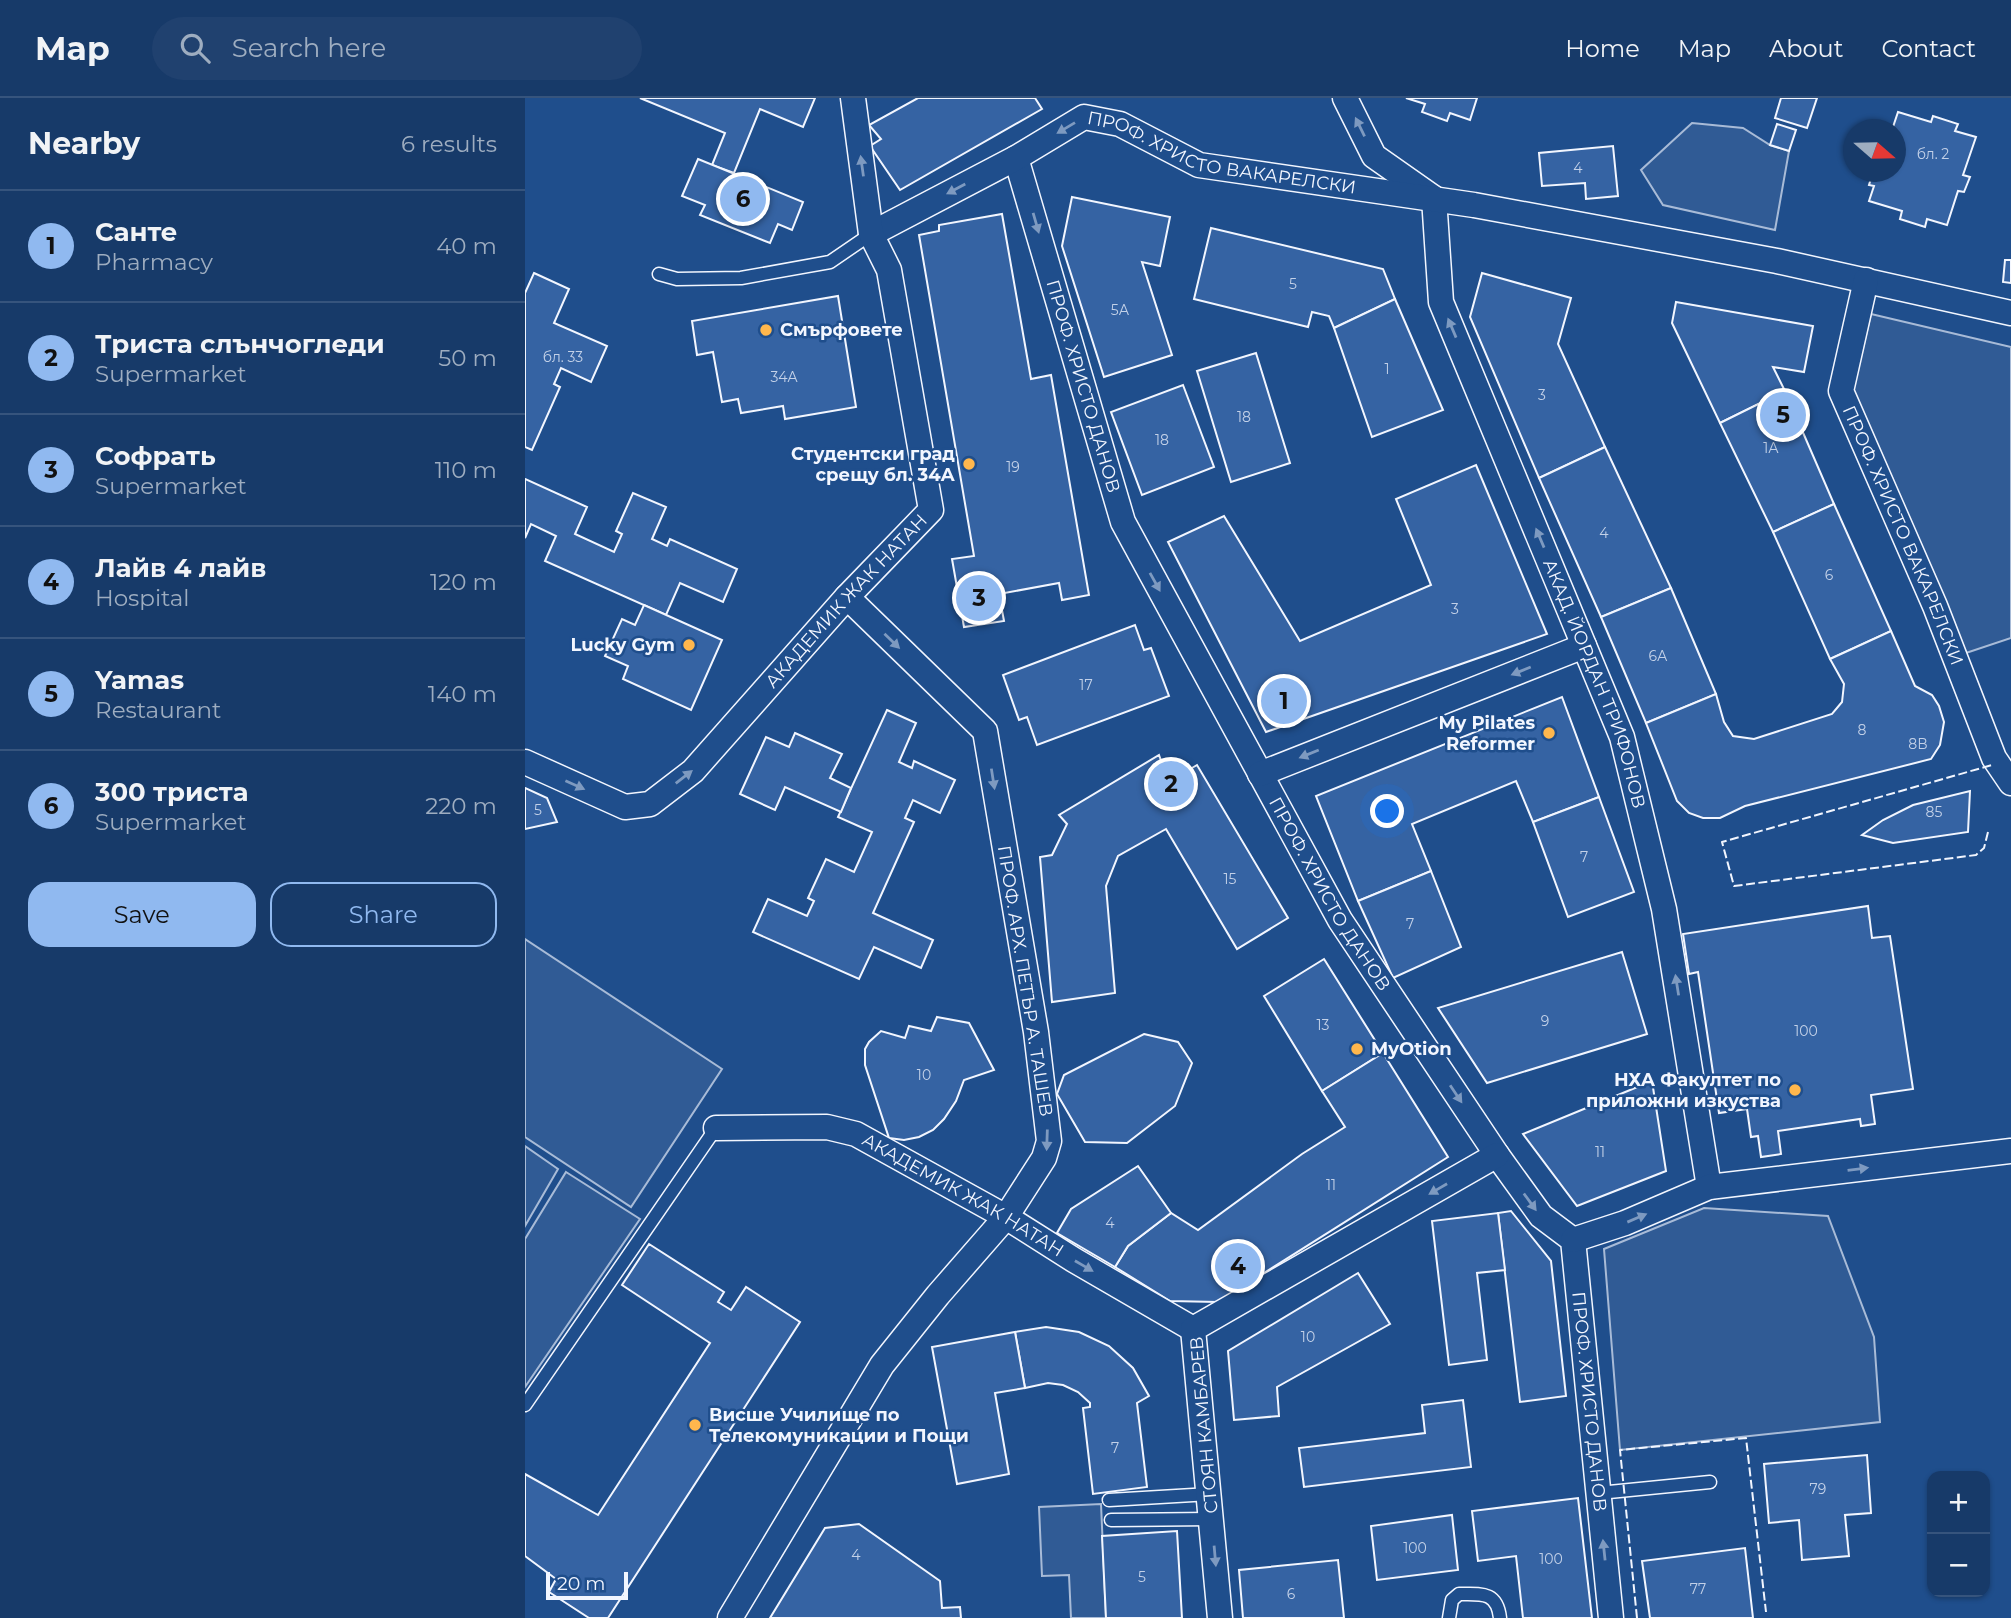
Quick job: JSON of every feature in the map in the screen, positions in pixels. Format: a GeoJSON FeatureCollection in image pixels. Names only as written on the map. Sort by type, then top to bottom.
{"type":"FeatureCollection","features":[{"type":"Feature","properties":{"kind":"street","name":"АКАДЕМИК ЖАК НАТАН"},"geometry":{"type":"LineString","coordinates":[[525,762],[625,807],[650,804],[692,771],[847,597],[931,510],[889,270],[871,234],[853,98]]}},
{"type":"Feature","properties":{"kind":"street","name":"ПРОФ. ХРИСТО ВАКАРЕЛСКИ"},"geometry":{"type":"LineString","coordinates":[[1345,98],[1374,156],[1434,198]]}},
{"type":"Feature","properties":{"kind":"street","name":"ПРОФ. ХРИСТО ВАКАРЕЛСКИ"},"geometry":{"type":"LineString","coordinates":[[871,234],[1016,158],[1084,117],[1120,124],[1199,165],[1434,198],[1866,280],[2011,313]]}},
{"type":"Feature","properties":{"kind":"street","name":"ПРОФ. ХРИСТО ДАНОВ"},"geometry":{"type":"LineString","coordinates":[[1016,158],[1123,522],[1340,920],[1497,1155],[1541,1216],[1573,1240],[1611,1618]]}},
{"type":"Feature","properties":{"kind":"street","name":"АКАД. ЙОРДАН ТРИФОНОВ"},"geometry":{"type":"LineString","coordinates":[[1434,198],[1441,302],[1622,737],[1664,909],[1709,1187]]}},
{"type":"Feature","properties":{"kind":"street","name":"ПРОФ. ХРИСТО ВАКАРЕЛСКИ"},"geometry":{"type":"LineString","coordinates":[[1866,280],[1842,391],[1935,606],[1994,758],[2011,783]]}},
{"type":"Feature","properties":{"kind":"street","name":"ПРОФ. АРХ. ПЕТЪР А. ТАШЕВ"},"geometry":{"type":"LineString","coordinates":[[730,1618],[882,1365],[1006,1217],[1044,1158],[1049,1141],[1036,1032],[985,731],[847,597]]}},
{"type":"Feature","properties":{"kind":"street"},"geometry":{"type":"LineString","coordinates":[[1260,774],[1584,646]]}},
{"type":"Feature","properties":{"kind":"street","name":"АКАДЕМИК ЖАК НАТАН"},"geometry":{"type":"LineString","coordinates":[[716,1128],[827,1127],[856,1134],[1006,1217],[1193,1329]]}},
{"type":"Feature","properties":{"kind":"street"},"geometry":{"type":"LineString","coordinates":[[1573,1240],[1625,1223],[1709,1187],[2011,1151]]}},
{"type":"Feature","properties":{"kind":"street","name":"СТОЯН КАМБАРЕВ"},"geometry":{"type":"LineString","coordinates":[[1220,1618],[1193,1329],[1497,1155]]}},
{"type":"Feature","properties":{"kind":"lane"},"geometry":{"type":"LineString","coordinates":[[659,274],[677,279],[741,278],[831,262],[871,234]]}},
{"type":"Feature","properties":{"kind":"lane"},"geometry":{"type":"LineString","coordinates":[[525,1405],[716,1128]]}},
{"type":"Feature","properties":{"kind":"lane"},"geometry":{"type":"LineString","coordinates":[[1598,1493],[1710,1482]]}},
{"type":"Feature","properties":{"kind":"lane"},"geometry":{"type":"LineString","coordinates":[[1109,1500],[1210,1494]]}},
{"type":"Feature","properties":{"kind":"lane"},"geometry":{"type":"LineString","coordinates":[[1111,1520],[1212,1519]]}},
{"type":"Feature","properties":{"kind":"lane"},"geometry":{"type":"LineString","coordinates":[[1449,1618],[1453,1600],[1459,1594],[1482,1594],[1498,1605],[1500,1618]]}},
{"type":"Feature","properties":{"kind":"shaded area"},"geometry":{"type":"Polygon","coordinates":[[[1692,123],[1743,128],[1770,145],[1789,151],[1775,230],[1663,205],[1641,170],[1692,123]]]}},
{"type":"Feature","properties":{"kind":"shaded area"},"geometry":{"type":"Polygon","coordinates":[[[1871,314],[2011,347],[2011,638],[1966,653],[1853,390],[1871,314]]]}},
{"type":"Feature","properties":{"kind":"shaded area"},"geometry":{"type":"Polygon","coordinates":[[[525,939],[722,1069],[631,1207],[525,1137],[525,939]]]}},
{"type":"Feature","properties":{"kind":"shaded area"},"geometry":{"type":"Polygon","coordinates":[[[525,1146],[558,1169],[525,1226],[525,1146]]]}},
{"type":"Feature","properties":{"kind":"shaded area"},"geometry":{"type":"Polygon","coordinates":[[[566,1172],[640,1219],[525,1387],[525,1239],[566,1172]]]}},
{"type":"Feature","properties":{"kind":"shaded area"},"geometry":{"type":"Polygon","coordinates":[[[1704,1208],[1828,1216],[1874,1337],[1880,1422],[1620,1450],[1604,1249],[1704,1208]]]}},
{"type":"Feature","properties":{"kind":"shaded area"},"geometry":{"type":"Polygon","coordinates":[[[1101,1504],[1106,1618],[1071,1618],[1069,1575],[1042,1576],[1039,1507],[1101,1504]]]}},
{"type":"Feature","properties":{"kind":"building"},"geometry":{"type":"Polygon","coordinates":[[[640,98],[815,98],[803,127],[760,109],[734,173],[712,165],[725,133],[640,98]]]}},
{"type":"Feature","properties":{"kind":"building"},"geometry":{"type":"Polygon","coordinates":[[[918,98],[1035,98],[1042,109],[900,190],[870,146],[881,139],[869,125],[918,98]]]}},
{"type":"Feature","properties":{"kind":"building"},"geometry":{"type":"Polygon","coordinates":[[[1406,98],[1477,98],[1470,120],[1450,113],[1447,121],[1422,112],[1425,104],[1406,98]]]}},
{"type":"Feature","properties":{"kind":"building"},"geometry":{"type":"Polygon","coordinates":[[[1781,98],[1817,98],[1807,128],[1775,118],[1781,98]]]}},
{"type":"Feature","properties":{"kind":"building"},"geometry":{"type":"Polygon","coordinates":[[[1898,112],[1931,122],[1933,116],[1958,124],[1955,131],[1976,137],[1963,175],[1970,177],[1964,192],[1958,191],[1947,225],[1927,219],[1925,227],[1900,219],[1902,211],[1869,201],[1874,186],[1869,185],[1870,182],[1906,182],[1906,119],[1896,119],[1898,112]]]}},
{"type":"Feature","properties":{"kind":"building"},"geometry":{"type":"Polygon","coordinates":[[[1777,124],[1796,130],[1789,151],[1770,145],[1777,124]]]}},
{"type":"Feature","properties":{"kind":"building"},"geometry":{"type":"Polygon","coordinates":[[[1613,146],[1618,196],[1586,199],[1585,183],[1542,186],[1539,153],[1613,146]]]}},
{"type":"Feature","properties":{"kind":"building"},"geometry":{"type":"Polygon","coordinates":[[[698,159],[803,202],[792,230],[778,224],[770,243],[700,215],[705,205],[682,196],[698,159]]]}},
{"type":"Feature","properties":{"kind":"building"},"geometry":{"type":"Polygon","coordinates":[[[1072,197],[1170,217],[1160,266],[1142,262],[1172,355],[1104,377],[1062,246],[1072,197]]]}},
{"type":"Feature","properties":{"kind":"building"},"geometry":{"type":"Polygon","coordinates":[[[1002,214],[1031,379],[1051,375],[1089,595],[1062,600],[1059,583],[999,594],[1004,621],[964,627],[952,559],[974,556],[919,235],[939,231],[939,225],[1002,214]]]}},
{"type":"Feature","properties":{"kind":"building"},"geometry":{"type":"Polygon","coordinates":[[[1211,228],[1383,269],[1395,299],[1334,328],[1329,316],[1312,312],[1308,327],[1194,299],[1211,228]]]}},
{"type":"Feature","properties":{"kind":"building"},"geometry":{"type":"Polygon","coordinates":[[[2005,260],[2011,260],[2011,283],[2003,282],[2005,260]]]}},
{"type":"Feature","properties":{"kind":"building"},"geometry":{"type":"Polygon","coordinates":[[[534,273],[569,289],[554,323],[607,346],[591,382],[561,368],[554,384],[560,387],[532,450],[525,447],[525,293],[534,273]]]}},
{"type":"Feature","properties":{"kind":"building"},"geometry":{"type":"Polygon","coordinates":[[[1482,273],[1571,298],[1558,344],[1605,447],[1539,478],[1470,317],[1482,273]]]}},
{"type":"Feature","properties":{"kind":"building"},"geometry":{"type":"Polygon","coordinates":[[[838,296],[856,407],[785,419],[783,406],[741,413],[738,399],[722,402],[713,352],[697,355],[692,321],[838,296]]]}},
{"type":"Feature","properties":{"kind":"building"},"geometry":{"type":"Polygon","coordinates":[[[1395,299],[1443,410],[1372,437],[1334,328],[1395,299]]]}},
{"type":"Feature","properties":{"kind":"building"},"geometry":{"type":"Polygon","coordinates":[[[1676,302],[1813,326],[1804,372],[1773,367],[1785,391],[1720,423],[1672,323],[1676,302]]]}},
{"type":"Feature","properties":{"kind":"building"},"geometry":{"type":"Polygon","coordinates":[[[1256,353],[1290,463],[1231,482],[1197,371],[1256,353]]]}},
{"type":"Feature","properties":{"kind":"building"},"geometry":{"type":"Polygon","coordinates":[[[1183,385],[1214,467],[1142,495],[1111,412],[1183,385]]]}},
{"type":"Feature","properties":{"kind":"building"},"geometry":{"type":"Polygon","coordinates":[[[1785,391],[1834,504],[1773,532],[1720,423],[1785,391]]]}},
{"type":"Feature","properties":{"kind":"building"},"geometry":{"type":"Polygon","coordinates":[[[1605,447],[1671,588],[1601,617],[1539,478],[1605,447]]]}},
{"type":"Feature","properties":{"kind":"building"},"geometry":{"type":"Polygon","coordinates":[[[1476,465],[1547,634],[1266,732],[1168,542],[1224,516],[1300,641],[1431,585],[1396,499],[1476,465]]]}},
{"type":"Feature","properties":{"kind":"building"},"geometry":{"type":"Polygon","coordinates":[[[525,479],[587,507],[575,534],[614,552],[622,534],[616,531],[633,493],[666,507],[652,539],[667,546],[670,539],[737,569],[723,602],[680,583],[666,615],[545,561],[556,536],[531,524],[525,538],[525,479]]]}},
{"type":"Feature","properties":{"kind":"building"},"geometry":{"type":"Polygon","coordinates":[[[1834,504],[1891,631],[1830,659],[1773,532],[1834,504]]]}},
{"type":"Feature","properties":{"kind":"building"},"geometry":{"type":"Polygon","coordinates":[[[1671,588],[1716,694],[1646,723],[1601,617],[1671,588]]]}},
{"type":"Feature","properties":{"kind":"building"},"geometry":{"type":"Polygon","coordinates":[[[644,605],[722,640],[691,710],[623,679],[628,666],[605,656],[622,619],[635,625],[644,605]]]}},
{"type":"Feature","properties":{"kind":"building"},"geometry":{"type":"Polygon","coordinates":[[[1135,625],[1144,650],[1151,648],[1169,696],[1037,745],[1027,717],[1019,720],[1003,675],[1135,625]]]}},
{"type":"Feature","properties":{"kind":"building"},"geometry":{"type":"Polygon","coordinates":[[[1891,631],[1915,686],[1932,695],[1944,722],[1940,745],[1931,759],[1745,806],[1720,818],[1703,818],[1689,813],[1677,801],[1646,723],[1716,694],[1724,722],[1733,736],[1754,739],[1832,714],[1842,702],[1844,684],[1830,659],[1891,631]]]}},
{"type":"Feature","properties":{"kind":"building"},"geometry":{"type":"Polygon","coordinates":[[[1562,697],[1599,797],[1533,822],[1516,781],[1412,824],[1431,871],[1358,901],[1316,796],[1562,697]]]}},
{"type":"Feature","properties":{"kind":"building"},"geometry":{"type":"Polygon","coordinates":[[[887,710],[916,723],[899,762],[912,768],[914,761],[955,780],[940,813],[913,800],[905,818],[914,822],[873,913],[933,940],[921,968],[874,947],[859,979],[753,932],[768,899],[807,916],[814,901],[808,898],[826,859],[854,872],[872,832],[838,817],[887,710]]]}},
{"type":"Feature","properties":{"kind":"building"},"geometry":{"type":"Polygon","coordinates":[[[795,733],[842,754],[830,778],[851,788],[841,812],[785,787],[775,810],[740,794],[766,737],[789,747],[795,733]]]}},
{"type":"Feature","properties":{"kind":"building"},"geometry":{"type":"Polygon","coordinates":[[[1159,755],[1164,769],[1180,775],[1197,765],[1288,918],[1237,949],[1166,829],[1118,856],[1106,886],[1115,993],[1052,1002],[1040,857],[1052,855],[1067,824],[1059,815],[1159,755]]]}},
{"type":"Feature","properties":{"kind":"building"},"geometry":{"type":"Polygon","coordinates":[[[525,788],[547,798],[557,822],[525,829],[525,788]]]}},
{"type":"Feature","properties":{"kind":"building"},"geometry":{"type":"Polygon","coordinates":[[[1970,791],[1968,832],[1893,843],[1862,835],[1883,820],[1913,805],[1970,791]]]}},
{"type":"Feature","properties":{"kind":"building"},"geometry":{"type":"Polygon","coordinates":[[[1599,797],[1634,892],[1568,917],[1533,822],[1599,797]]]}},
{"type":"Feature","properties":{"kind":"building"},"geometry":{"type":"Polygon","coordinates":[[[1431,871],[1461,947],[1393,978],[1358,901],[1431,871]]]}},
{"type":"Feature","properties":{"kind":"building"},"geometry":{"type":"Polygon","coordinates":[[[1868,906],[1872,938],[1890,936],[1913,1089],[1871,1095],[1875,1124],[1861,1126],[1860,1119],[1778,1131],[1781,1154],[1761,1157],[1758,1136],[1751,1137],[1747,1109],[1719,1113],[1698,972],[1689,974],[1683,934],[1868,906]]]}},
{"type":"Feature","properties":{"kind":"building"},"geometry":{"type":"Polygon","coordinates":[[[1622,952],[1647,1034],[1487,1083],[1438,1008],[1622,952]]]}},
{"type":"Feature","properties":{"kind":"building"},"geometry":{"type":"Polygon","coordinates":[[[1324,959],[1383,1053],[1322,1091],[1264,996],[1324,959]]]}},
{"type":"Feature","properties":{"kind":"building"},"geometry":{"type":"Polygon","coordinates":[[[937,1017],[969,1023],[994,1070],[964,1080],[956,1101],[933,1130],[904,1140],[889,1138],[865,1065],[865,1049],[881,1031],[905,1038],[909,1026],[931,1031],[937,1017]]]}},
{"type":"Feature","properties":{"kind":"building"},"geometry":{"type":"Polygon","coordinates":[[[1144,1034],[1178,1042],[1192,1063],[1175,1106],[1127,1143],[1085,1142],[1057,1094],[1064,1075],[1144,1034]]]}},
{"type":"Feature","properties":{"kind":"building"},"geometry":{"type":"Polygon","coordinates":[[[1383,1053],[1448,1157],[1218,1302],[1170,1301],[1115,1267],[1128,1246],[1171,1213],[1198,1230],[1302,1154],[1345,1127],[1322,1091],[1383,1053]]]}},
{"type":"Feature","properties":{"kind":"building"},"geometry":{"type":"Polygon","coordinates":[[[1652,1081],[1666,1171],[1577,1206],[1523,1134],[1652,1081]]]}},
{"type":"Feature","properties":{"kind":"building"},"geometry":{"type":"Polygon","coordinates":[[[1138,1166],[1171,1213],[1128,1246],[1115,1267],[1057,1233],[1071,1209],[1138,1166]]]}},
{"type":"Feature","properties":{"kind":"building"},"geometry":{"type":"Polygon","coordinates":[[[1511,1211],[1551,1261],[1566,1396],[1520,1402],[1498,1213],[1511,1211]]]}},
{"type":"Feature","properties":{"kind":"building"},"geometry":{"type":"Polygon","coordinates":[[[1498,1213],[1505,1270],[1477,1273],[1487,1360],[1449,1365],[1432,1221],[1498,1213]]]}},
{"type":"Feature","properties":{"kind":"building","name":"Висше Училище по Телекомуникации и Пощи"},"geometry":{"type":"Polygon","coordinates":[[[649,1244],[724,1292],[718,1302],[731,1310],[746,1287],[800,1322],[608,1618],[589,1618],[549,1592],[556,1579],[525,1556],[525,1474],[598,1515],[710,1343],[622,1285],[649,1244]]]}},
{"type":"Feature","properties":{"kind":"building"},"geometry":{"type":"Polygon","coordinates":[[[1358,1273],[1390,1324],[1277,1387],[1279,1416],[1234,1420],[1228,1351],[1358,1273]]]}},
{"type":"Feature","properties":{"kind":"building"},"geometry":{"type":"Polygon","coordinates":[[[1046,1327],[1079,1332],[1109,1346],[1133,1368],[1149,1396],[1137,1403],[1147,1487],[1093,1494],[1083,1408],[1090,1407],[1090,1403],[1078,1392],[1063,1385],[1048,1383],[1025,1388],[1015,1332],[1046,1327]]]}},
{"type":"Feature","properties":{"kind":"building"},"geometry":{"type":"Polygon","coordinates":[[[1015,1332],[1025,1388],[995,1393],[1009,1474],[957,1484],[932,1347],[1015,1332]]]}},
{"type":"Feature","properties":{"kind":"building"},"geometry":{"type":"Polygon","coordinates":[[[1463,1400],[1471,1467],[1304,1487],[1299,1448],[1425,1433],[1422,1405],[1463,1400]]]}},
{"type":"Feature","properties":{"kind":"building"},"geometry":{"type":"Polygon","coordinates":[[[1867,1455],[1871,1513],[1845,1515],[1849,1556],[1802,1560],[1799,1520],[1769,1523],[1764,1464],[1867,1455]]]}},
{"type":"Feature","properties":{"kind":"building"},"geometry":{"type":"Polygon","coordinates":[[[1578,1498],[1592,1618],[1523,1618],[1516,1556],[1478,1561],[1472,1511],[1578,1498]]]}},
{"type":"Feature","properties":{"kind":"building"},"geometry":{"type":"Polygon","coordinates":[[[1452,1515],[1458,1570],[1377,1580],[1371,1526],[1452,1515]]]}},
{"type":"Feature","properties":{"kind":"building"},"geometry":{"type":"Polygon","coordinates":[[[859,1524],[940,1581],[942,1608],[960,1607],[961,1618],[770,1618],[825,1528],[859,1524]]]}},
{"type":"Feature","properties":{"kind":"building"},"geometry":{"type":"Polygon","coordinates":[[[1177,1531],[1182,1618],[1106,1618],[1102,1536],[1177,1531]]]}},
{"type":"Feature","properties":{"kind":"building"},"geometry":{"type":"Polygon","coordinates":[[[1745,1548],[1753,1618],[1650,1618],[1642,1561],[1745,1548]]]}},
{"type":"Feature","properties":{"kind":"building"},"geometry":{"type":"Polygon","coordinates":[[[1338,1560],[1344,1618],[1243,1618],[1239,1570],[1338,1560]]]}},
{"type":"Feature","properties":{"kind":"fence"},"geometry":{"type":"LineString","coordinates":[[1988,832],[1984,848],[1976,855],[1734,886],[1722,842],[1992,765]]}},
{"type":"Feature","properties":{"kind":"fence"},"geometry":{"type":"LineString","coordinates":[[1637,1618],[1620,1450],[1746,1438],[1766,1612]]}},
{"type":"Feature","properties":{"kind":"place","name":"300 триста"},"geometry":{"type":"Point","coordinates":[743,199]}},
{"type":"Feature","properties":{"kind":"place","name":"Смърфовете"},"geometry":{"type":"Point","coordinates":[766,330]}},
{"type":"Feature","properties":{"kind":"place","name":"Yamas"},"geometry":{"type":"Point","coordinates":[1783,415]}},
{"type":"Feature","properties":{"kind":"place","name":"Студентски град срещу бл. 34А"},"geometry":{"type":"Point","coordinates":[969,464]}},
{"type":"Feature","properties":{"kind":"place","name":"Софрать"},"geometry":{"type":"Point","coordinates":[979,598]}},
{"type":"Feature","properties":{"kind":"place","name":"Lucky Gym"},"geometry":{"type":"Point","coordinates":[689,645]}},
{"type":"Feature","properties":{"kind":"place","name":"Санте"},"geometry":{"type":"Point","coordinates":[1284,701]}},
{"type":"Feature","properties":{"kind":"place","name":"My Pilates Reformer"},"geometry":{"type":"Point","coordinates":[1549,733]}},
{"type":"Feature","properties":{"kind":"place","name":"Триста слънчогледи"},"geometry":{"type":"Point","coordinates":[1171,784]}},
{"type":"Feature","properties":{"kind":"place","name":"MyOtion"},"geometry":{"type":"Point","coordinates":[1357,1049]}},
{"type":"Feature","properties":{"kind":"place","name":"НХА Факултет по приложни изкуства"},"geometry":{"type":"Point","coordinates":[1795,1090]}},
{"type":"Feature","properties":{"kind":"place","name":"Лайв 4 лайв"},"geometry":{"type":"Point","coordinates":[1238,1266]}},
{"type":"Feature","properties":{"kind":"place","name":"Висше Училище по Телекомуникации и Пощи"},"geometry":{"type":"Point","coordinates":[695,1425]}}]}
